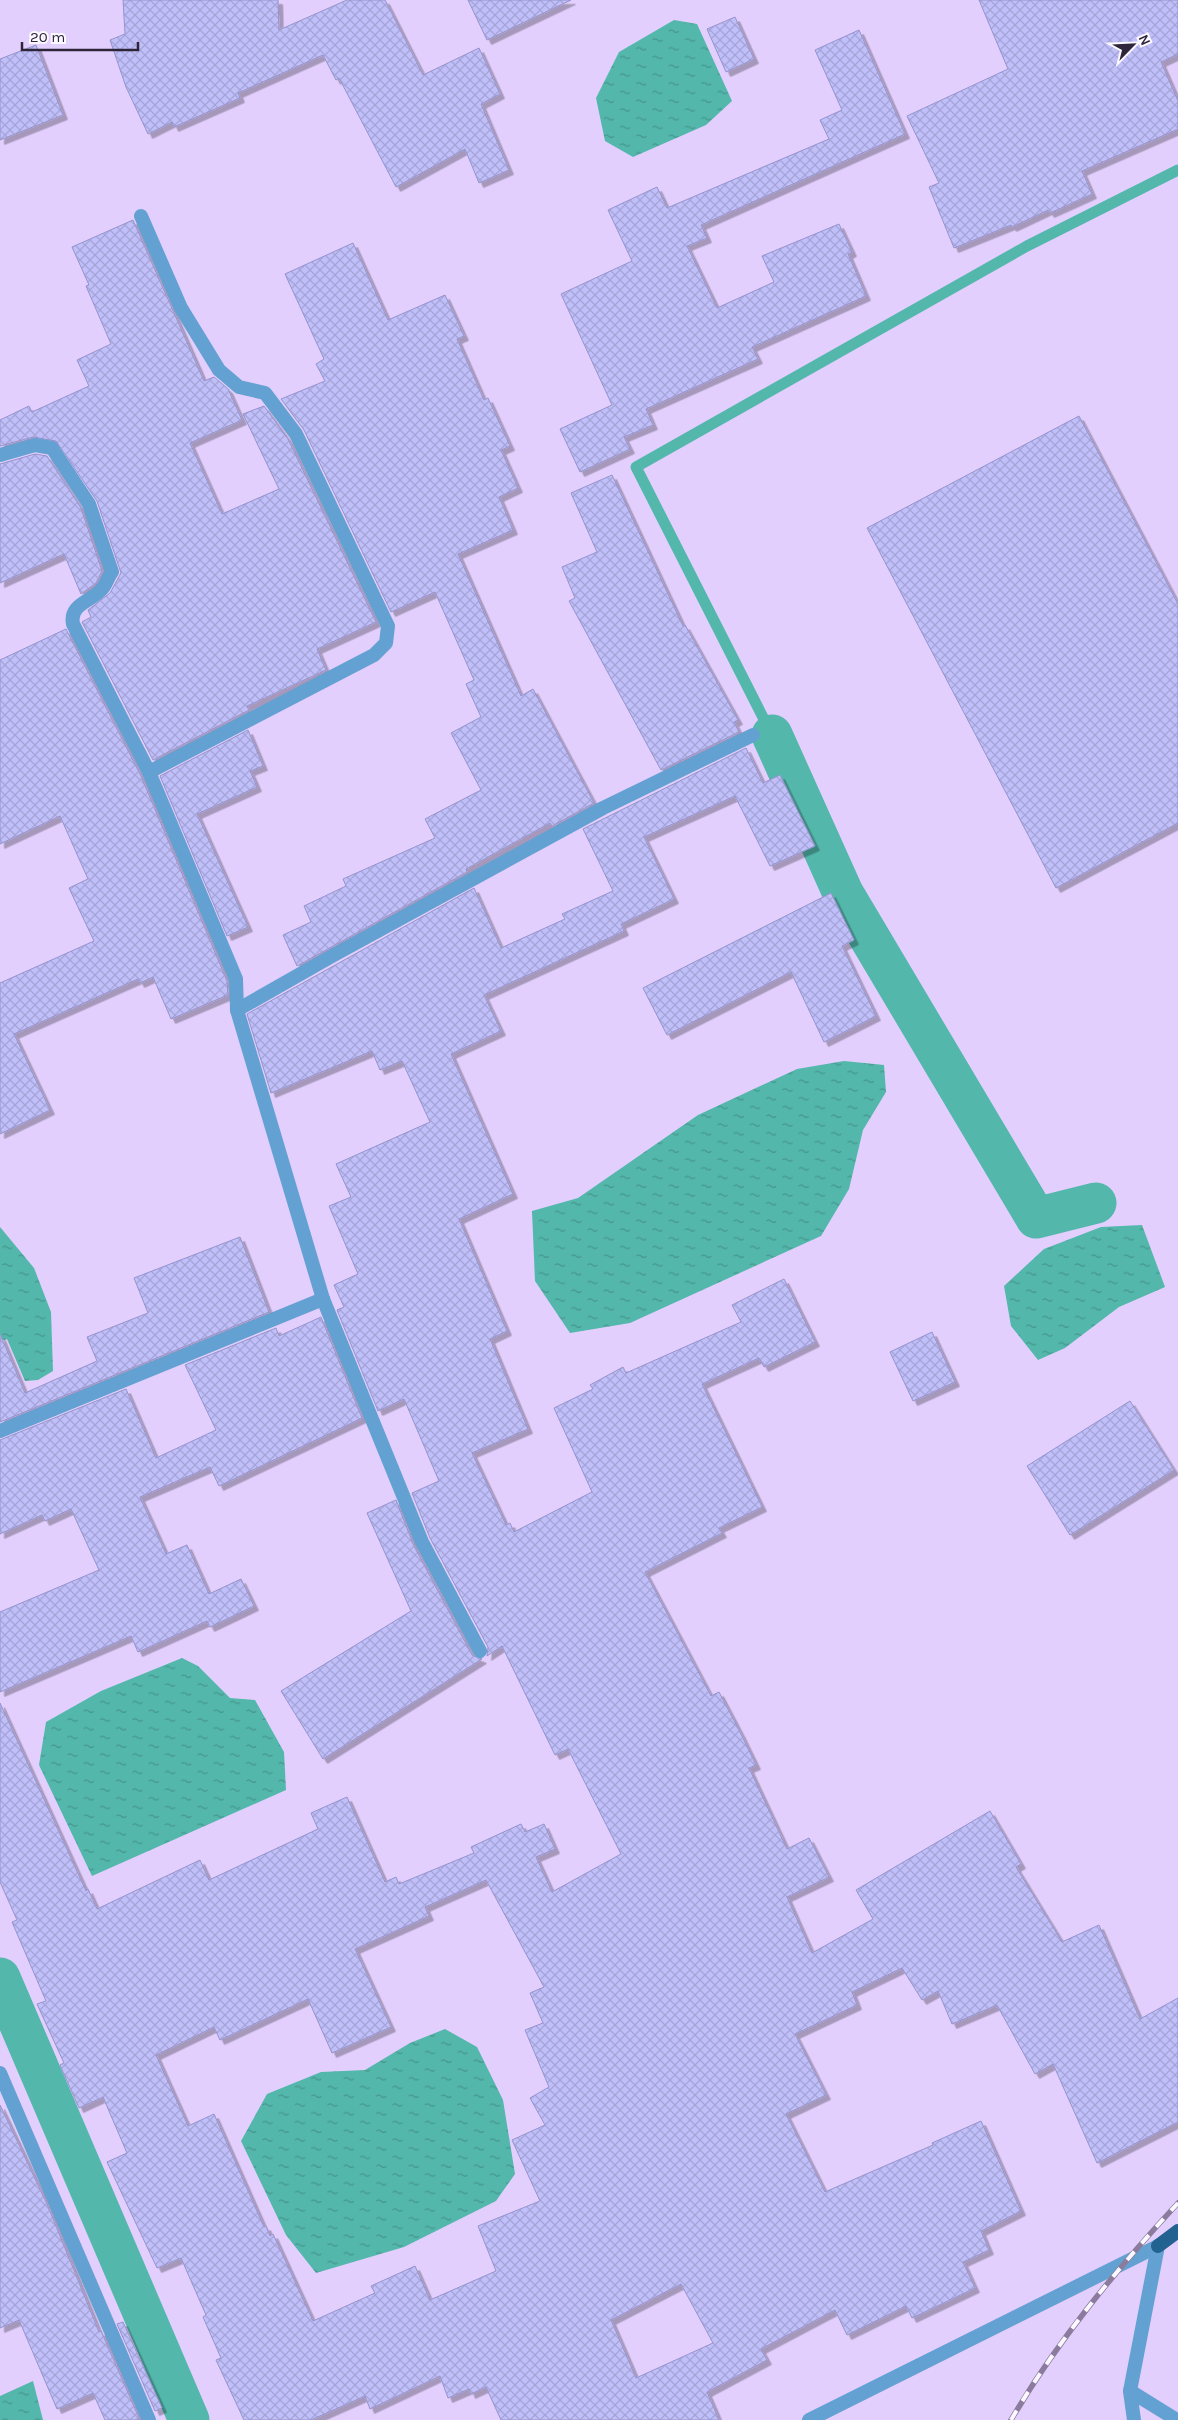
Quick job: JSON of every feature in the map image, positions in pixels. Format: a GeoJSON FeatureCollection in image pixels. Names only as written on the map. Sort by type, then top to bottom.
{"type":"FeatureCollection","features":[{"type":"Feature","properties":{"kind":"highway"},"geometry":{"type":"LineString","coordinates":[[1158,2246],[1178,2231]]}},
{"type":"Feature","properties":{"kind":"street"},"geometry":{"type":"LineString","coordinates":[[141,216],[181,308],[220,370],[239,387],[265,393],[296,434],[388,626],[386,643],[374,656],[149,772]]}},
{"type":"Feature","properties":{"kind":"street"},"geometry":{"type":"LineString","coordinates":[[0,455],[35,445],[52,448],[89,504],[112,572],[101,590],[75,609],[72,616],[73,624],[149,772],[236,979],[237,1010],[323,1299],[422,1542],[480,1651]]}},
{"type":"Feature","properties":{"kind":"street"},"geometry":{"type":"LineString","coordinates":[[237,1010],[604,808],[753,735]]}},
{"type":"Feature","properties":{"kind":"street"},"geometry":{"type":"LineString","coordinates":[[0,1431],[323,1299]]}},
{"type":"Feature","properties":{"kind":"street"},"geometry":{"type":"LineString","coordinates":[[0,2073],[148,2420]]}},
{"type":"Feature","properties":{"kind":"street"},"geometry":{"type":"LineString","coordinates":[[1134,2420],[1130,2391],[1158,2246]]}},
{"type":"Feature","properties":{"kind":"street"},"geometry":{"type":"LineString","coordinates":[[809,2420],[1158,2246]]}},
{"type":"Feature","properties":{"kind":"street"},"geometry":{"type":"LineString","coordinates":[[1130,2391],[1177,2420]]}},
{"type":"Feature","properties":{"kind":"water"},"geometry":{"type":"Polygon","coordinates":[[[674,20],[697,24],[732,101],[706,125],[633,157],[605,141],[596,98],[619,52],[674,20]]]}},
{"type":"Feature","properties":{"kind":"water"},"geometry":{"type":"Polygon","coordinates":[[[844,1061],[884,1065],[886,1092],[863,1130],[849,1189],[821,1236],[630,1323],[570,1333],[535,1281],[532,1211],[578,1198],[698,1115],[797,1069],[844,1061]]]}},
{"type":"Feature","properties":{"kind":"water"},"geometry":{"type":"Polygon","coordinates":[[[1142,1225],[1165,1287],[1119,1307],[1065,1348],[1038,1360],[1011,1326],[1004,1286],[1044,1249],[1101,1227],[1142,1225]]]}},
{"type":"Feature","properties":{"kind":"water"},"geometry":{"type":"Polygon","coordinates":[[[0,1227],[34,1268],[51,1312],[53,1371],[38,1380],[25,1381],[7,1339],[0,1341],[0,1227]]]}},
{"type":"Feature","properties":{"kind":"water"},"geometry":{"type":"Polygon","coordinates":[[[182,1658],[198,1666],[230,1698],[255,1700],[284,1752],[286,1790],[92,1876],[39,1765],[46,1722],[101,1691],[182,1658]]]}},
{"type":"Feature","properties":{"kind":"water"},"geometry":{"type":"Polygon","coordinates":[[[445,2029],[477,2047],[503,2100],[515,2174],[496,2201],[404,2247],[316,2273],[286,2235],[241,2141],[267,2094],[321,2072],[365,2070],[410,2043],[445,2029]]]}},
{"type":"Feature","properties":{"kind":"water"},"geometry":{"type":"Polygon","coordinates":[[[33,2381],[43,2420],[0,2420],[0,2396],[33,2381]]]}},
{"type":"Feature","properties":{"kind":"building"},"geometry":{"type":"Polygon","coordinates":[[[123,0],[278,0],[279,30],[347,0],[385,0],[423,75],[479,48],[500,94],[481,104],[509,170],[479,183],[465,149],[396,187],[339,78],[336,80],[323,55],[238,93],[240,98],[174,127],[172,122],[148,134],[126,87],[110,40],[125,34],[123,0]]]}},
{"type":"Feature","properties":{"kind":"building"},"geometry":{"type":"Polygon","coordinates":[[[468,0],[571,0],[487,40],[468,0]]]}},
{"type":"Feature","properties":{"kind":"building"},"geometry":{"type":"Polygon","coordinates":[[[979,0],[1178,0],[1178,54],[1161,62],[1178,101],[1178,129],[1082,171],[1092,194],[1050,213],[1048,210],[1012,227],[1011,225],[954,248],[929,187],[939,183],[907,116],[1008,69],[979,0]]]}},
{"type":"Feature","properties":{"kind":"building"},"geometry":{"type":"Polygon","coordinates":[[[735,17],[754,59],[726,72],[707,29],[735,17]]]}},
{"type":"Feature","properties":{"kind":"building"},"geometry":{"type":"Polygon","coordinates":[[[859,30],[905,134],[701,225],[707,238],[687,246],[717,308],[774,282],[762,256],[839,224],[852,252],[848,254],[866,296],[752,347],[758,359],[646,409],[653,425],[624,437],[630,449],[580,472],[560,429],[612,405],[561,294],[632,261],[608,210],[657,187],[667,208],[829,139],[820,120],[842,110],[815,50],[859,30]]]}},
{"type":"Feature","properties":{"kind":"building"},"geometry":{"type":"Polygon","coordinates":[[[36,45],[63,115],[0,140],[0,59],[36,45]]]}},
{"type":"Feature","properties":{"kind":"building"},"geometry":{"type":"Polygon","coordinates":[[[133,220],[204,381],[214,377],[228,389],[242,420],[190,443],[222,514],[279,489],[243,414],[264,406],[288,439],[376,622],[317,649],[326,670],[247,706],[249,710],[153,760],[82,622],[91,617],[88,610],[110,593],[121,573],[97,501],[56,441],[33,437],[0,446],[0,420],[29,406],[32,412],[89,386],[77,360],[111,344],[86,286],[89,285],[72,247],[133,220]]]}},
{"type":"Feature","properties":{"kind":"building"},"geometry":{"type":"Polygon","coordinates":[[[353,243],[388,320],[445,295],[464,336],[457,339],[484,400],[488,398],[510,446],[501,450],[518,488],[499,497],[513,530],[458,554],[521,696],[533,689],[594,803],[552,826],[550,823],[466,869],[467,872],[297,966],[283,935],[311,922],[304,906],[346,886],[343,879],[435,838],[425,819],[481,790],[451,733],[481,717],[466,684],[474,680],[435,592],[391,612],[304,430],[281,399],[325,381],[316,364],[324,359],[285,274],[353,243]]]}},
{"type":"Feature","properties":{"kind":"building"},"geometry":{"type":"Polygon","coordinates":[[[1079,416],[1178,604],[1178,823],[1056,888],[867,528],[1079,416]]]}},
{"type":"Feature","properties":{"kind":"building"},"geometry":{"type":"Polygon","coordinates":[[[35,454],[47,456],[81,508],[102,571],[96,583],[81,594],[64,554],[0,583],[0,464],[35,454]]]}},
{"type":"Feature","properties":{"kind":"building"},"geometry":{"type":"Polygon","coordinates":[[[612,475],[683,626],[685,625],[738,720],[734,722],[739,732],[661,770],[569,601],[575,598],[562,567],[597,552],[571,493],[612,475]]]}},
{"type":"Feature","properties":{"kind":"building"},"geometry":{"type":"Polygon","coordinates":[[[66,629],[141,776],[227,981],[228,995],[171,1019],[153,977],[140,983],[138,979],[14,1034],[50,1110],[0,1134],[0,983],[94,941],[69,888],[88,879],[60,816],[0,844],[0,660],[66,629]]]}},
{"type":"Feature","properties":{"kind":"building"},"geometry":{"type":"Polygon","coordinates":[[[248,730],[263,766],[250,771],[257,787],[197,814],[248,927],[227,936],[160,776],[248,730]]]}},
{"type":"Feature","properties":{"kind":"building"},"geometry":{"type":"Polygon","coordinates":[[[746,748],[763,783],[780,775],[815,846],[770,866],[735,796],[644,837],[674,899],[621,924],[624,931],[484,995],[501,1031],[451,1054],[513,1194],[459,1219],[507,1331],[490,1339],[528,1429],[472,1453],[506,1525],[510,1523],[514,1532],[592,1492],[554,1408],[593,1389],[590,1385],[623,1367],[626,1373],[741,1322],[732,1305],[784,1279],[815,1342],[764,1367],[759,1358],[702,1384],[762,1507],[719,1528],[722,1533],[645,1572],[711,1696],[719,1692],[741,1734],[756,1765],[749,1768],[787,1849],[809,1838],[829,1877],[787,1897],[812,1953],[873,1919],[856,1890],[990,1811],[1021,1864],[1016,1867],[1062,1942],[1099,1925],[1140,2019],[1178,1998],[1178,2122],[1097,2163],[1053,2064],[1035,2074],[997,2005],[952,2024],[938,1991],[922,2000],[902,1968],[852,1992],[857,2005],[795,2034],[826,2095],[786,2114],[825,2192],[933,2145],[932,2143],[981,2121],[1021,2211],[981,2231],[989,2250],[963,2262],[975,2288],[912,2318],[906,2306],[847,2335],[835,2310],[761,2349],[767,2360],[707,2392],[719,2420],[501,2420],[486,2387],[471,2394],[469,2389],[448,2398],[440,2376],[370,2409],[365,2396],[311,2420],[244,2420],[216,2360],[221,2358],[203,2317],[206,2315],[181,2258],[157,2268],[107,2162],[127,2153],[103,2097],[79,2108],[60,2065],[64,2063],[37,2004],[46,2001],[12,1922],[17,1920],[0,1882],[0,1703],[86,1891],[88,1889],[97,1909],[200,1860],[209,1880],[318,1829],[311,1813],[347,1797],[385,1882],[396,1877],[399,1884],[474,1853],[471,1847],[521,1824],[525,1832],[544,1824],[555,1849],[536,1857],[552,1892],[621,1854],[568,1749],[555,1755],[502,1646],[487,1656],[488,1647],[430,1538],[412,1493],[439,1481],[404,1399],[378,1411],[337,1310],[344,1307],[334,1285],[358,1274],[329,1206],[351,1197],[336,1164],[430,1122],[402,1061],[380,1070],[372,1051],[271,1093],[247,1014],[474,888],[501,948],[565,919],[562,914],[613,891],[583,829],[746,748]],[[486,1880],[425,1907],[429,1916],[355,1949],[391,2027],[332,2053],[308,1999],[220,2040],[214,2027],[156,2055],[188,2126],[214,2114],[264,2227],[266,2226],[270,2236],[273,2234],[313,2321],[375,2293],[371,2286],[415,2266],[430,2300],[496,2271],[478,2226],[540,2201],[512,2140],[545,2125],[530,2098],[549,2087],[525,2030],[543,2023],[530,1993],[544,1987],[486,1880]],[[681,2284],[611,2320],[636,2378],[713,2343],[681,2284]]]}},
{"type":"Feature","properties":{"kind":"building"},"geometry":{"type":"Polygon","coordinates":[[[831,893],[854,940],[842,946],[876,1016],[824,1042],[791,972],[667,1035],[643,988],[831,893]]]}},
{"type":"Feature","properties":{"kind":"building"},"geometry":{"type":"Polygon","coordinates":[[[240,1237],[269,1312],[0,1422],[0,1334],[25,1393],[97,1361],[87,1337],[148,1313],[134,1278],[240,1237]]]}},
{"type":"Feature","properties":{"kind":"building"},"geometry":{"type":"Polygon","coordinates":[[[321,1317],[362,1418],[219,1486],[210,1467],[140,1497],[166,1554],[187,1545],[209,1594],[241,1579],[254,1606],[210,1627],[207,1621],[138,1652],[131,1636],[0,1692],[0,1612],[99,1570],[71,1509],[45,1521],[42,1515],[0,1534],[0,1440],[126,1389],[156,1458],[216,1430],[185,1365],[276,1328],[279,1336],[321,1317]]]}},
{"type":"Feature","properties":{"kind":"building"},"geometry":{"type":"Polygon","coordinates":[[[932,1332],[955,1382],[913,1401],[890,1352],[932,1332]]]}},
{"type":"Feature","properties":{"kind":"building"},"geometry":{"type":"Polygon","coordinates":[[[1130,1401],[1174,1470],[1070,1535],[1027,1466],[1130,1401]]]}},
{"type":"Feature","properties":{"kind":"building"},"geometry":{"type":"Polygon","coordinates":[[[396,1500],[414,1546],[472,1655],[482,1659],[323,1759],[281,1691],[411,1611],[367,1513],[396,1500]]]}},
{"type":"Feature","properties":{"kind":"building"},"geometry":{"type":"Polygon","coordinates":[[[0,2105],[47,2204],[99,2332],[101,2331],[139,2418],[135,2420],[105,2420],[93,2393],[57,2409],[19,2320],[0,2328],[0,2105]]]}},
{"type":"Feature","properties":{"kind":"building"},"geometry":{"type":"Polygon","coordinates":[[[123,2322],[162,2408],[155,2411],[117,2324],[123,2322]]]}},
{"type":"Feature","properties":{"kind":"waterway"},"geometry":{"type":"LineString","coordinates":[[772,735],[636,467],[1027,246],[1178,170]]}},
{"type":"Feature","properties":{"kind":"waterway"},"geometry":{"type":"LineString","coordinates":[[772,735],[843,893],[1036,1218],[1096,1203]]}},
{"type":"Feature","properties":{"kind":"waterway"},"geometry":{"type":"LineString","coordinates":[[0,1978],[189,2420]]}},
{"type":"Feature","properties":{"kind":"railway"},"geometry":{"type":"LineString","coordinates":[[1011,2420],[1048,2362],[1088,2307],[1178,2203]]}}]}
